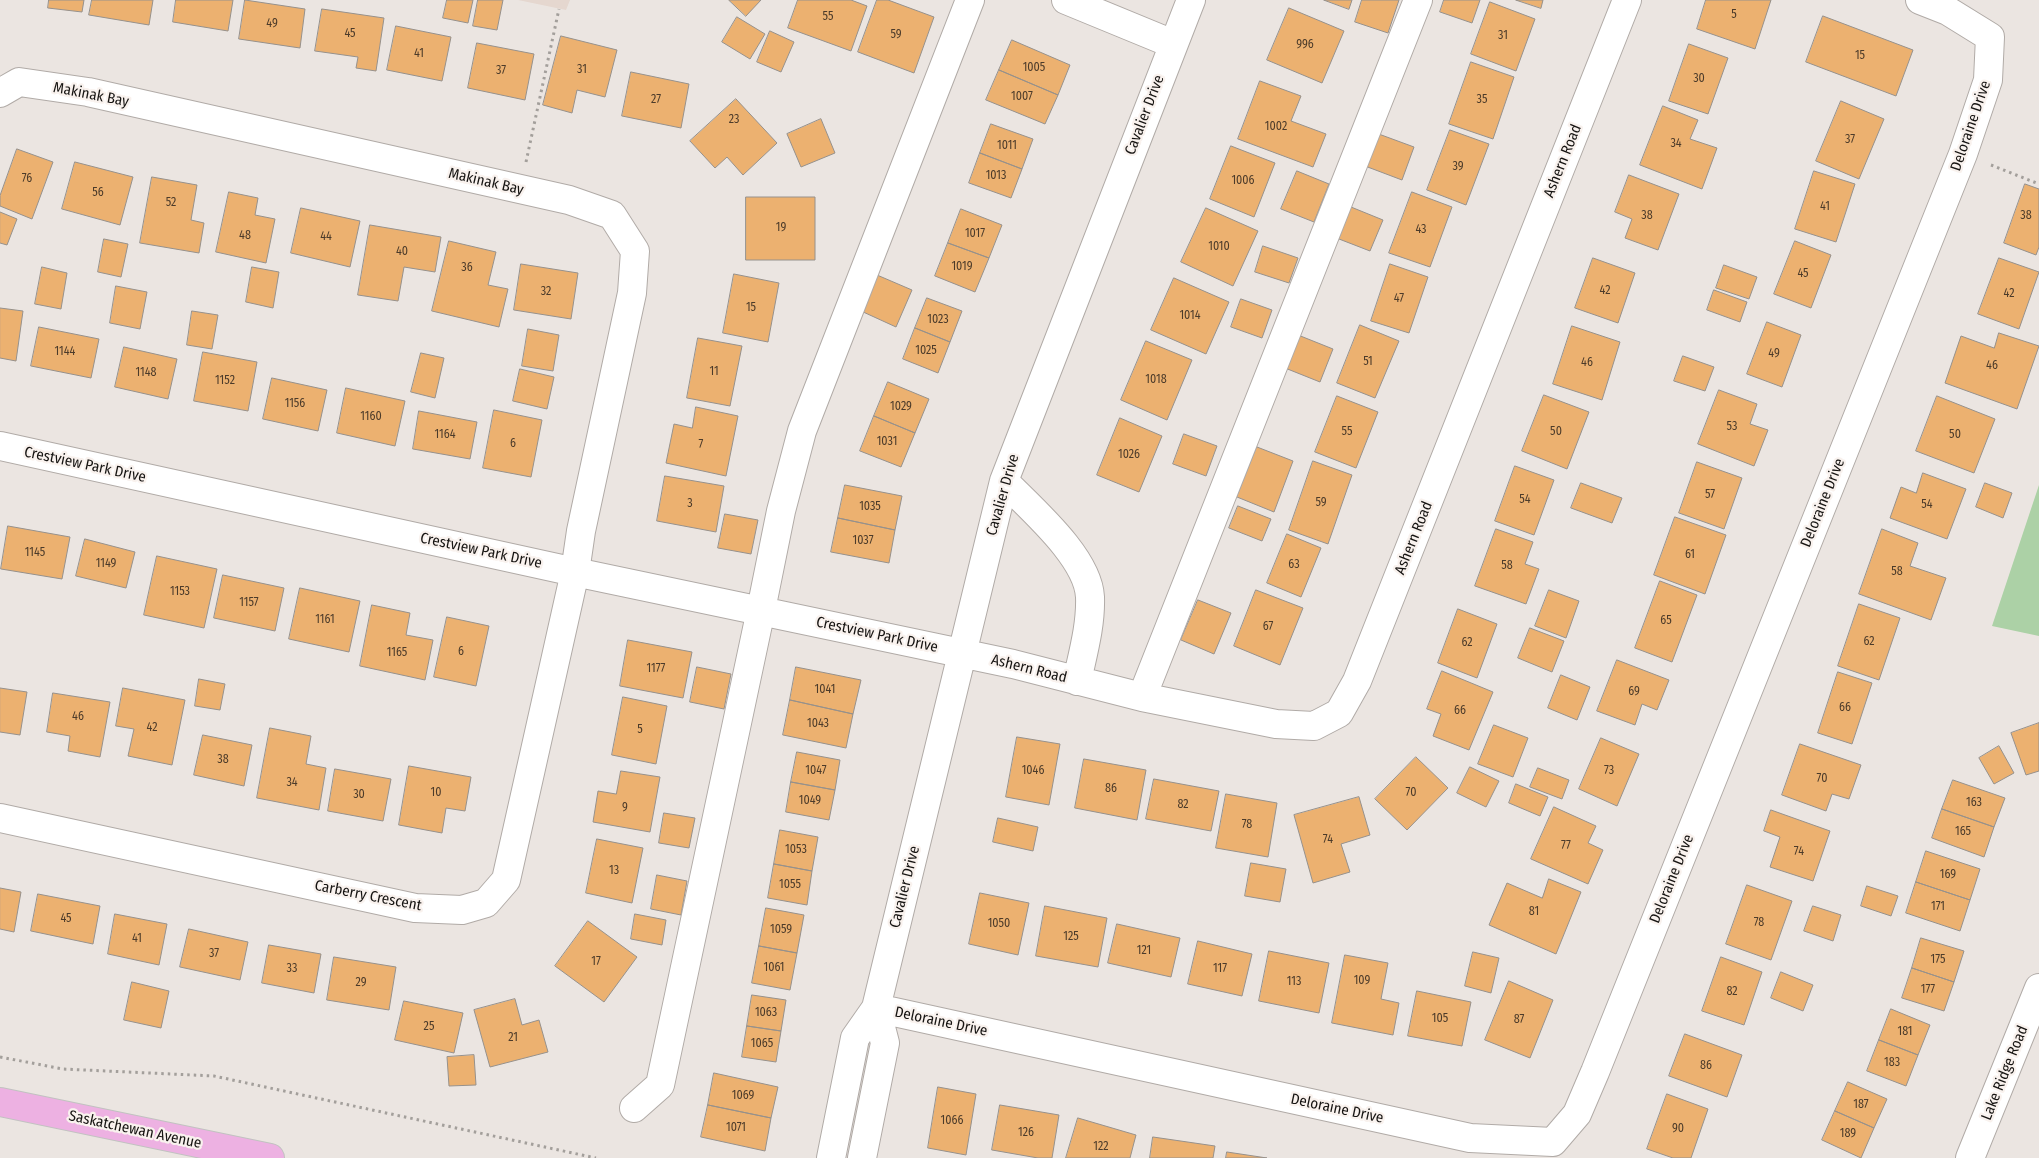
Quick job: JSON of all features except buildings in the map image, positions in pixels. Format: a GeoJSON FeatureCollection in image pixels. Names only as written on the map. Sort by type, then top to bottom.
{"type":"FeatureCollection","features":[{"type":"Feature","properties":{"kind":"main road","name":"Saskatchewan Avenue"},"geometry":{"type":"LineString","coordinates":[[0,1102],[270,1158]]}},
{"type":"Feature","properties":{"kind":"street"},"geometry":{"type":"LineString","coordinates":[[634,1108],[660,1085],[781,511],[802,431],[970,0]]}},
{"type":"Feature","properties":{"kind":"street"},"geometry":{"type":"LineString","coordinates":[[1066,0],[1173,44]]}},
{"type":"Feature","properties":{"kind":"street","name":"Cavalier Drive"},"geometry":{"type":"LineString","coordinates":[[831,1158],[855,1038],[876,1008],[1004,481],[1191,0]]}},
{"type":"Feature","properties":{"kind":"street"},"geometry":{"type":"LineString","coordinates":[[1142,697],[1418,0]]}},
{"type":"Feature","properties":{"kind":"street","name":"Ashern Road"},"geometry":{"type":"LineString","coordinates":[[962,654],[1013,664],[1142,697],[1276,724],[1314,726],[1339,713],[1360,672],[1628,0]]}},
{"type":"Feature","properties":{"kind":"street","name":"Deloraine Drive"},"geometry":{"type":"LineString","coordinates":[[876,1008],[1470,1138],[1554,1142],[1577,1114],[1595,1072],[1962,154],[1988,80],[1990,37],[1948,11],[1920,0]]}},
{"type":"Feature","properties":{"kind":"street","name":"Makinak Bay"},"geometry":{"type":"LineString","coordinates":[[0,93],[19,82],[88,92],[569,200],[612,215],[635,251],[632,293],[581,531],[575,572]]}},
{"type":"Feature","properties":{"kind":"street","name":"Crestview Park Drive"},"geometry":{"type":"LineString","coordinates":[[0,446],[575,572],[962,654]]}},
{"type":"Feature","properties":{"kind":"street"},"geometry":{"type":"LineString","coordinates":[[1004,481],[1061,539],[1079,562],[1090,595],[1088,632],[1077,681]]}},
{"type":"Feature","properties":{"kind":"street","name":"Carberry Crescent"},"geometry":{"type":"LineString","coordinates":[[0,818],[415,908],[462,910],[486,902],[506,880],[575,572]]}},
{"type":"Feature","properties":{"kind":"street","name":"Lake Ridge Road"},"geometry":{"type":"LineString","coordinates":[[1970,1158],[2039,988]]}},
{"type":"Feature","properties":{"kind":"street","name":"Cavalier Drive"},"geometry":{"type":"LineString","coordinates":[[862,1158],[885,1043],[876,1008]]}},
{"type":"Feature","properties":{"kind":"path"},"geometry":{"type":"LineString","coordinates":[[520,189],[559,9]]}},
{"type":"Feature","properties":{"kind":"path"},"geometry":{"type":"LineString","coordinates":[[1962,154],[2039,184]]}},
{"type":"Feature","properties":{"kind":"path"},"geometry":{"type":"LineString","coordinates":[[0,1057],[63,1069],[214,1076],[596,1158]]}},
{"type":"Feature","properties":{"kind":"shaded area"},"geometry":{"type":"Polygon","coordinates":[[[518,0],[570,0],[566,10],[518,0]]]}},
{"type":"Feature","properties":{"kind":"green space"},"geometry":{"type":"Polygon","coordinates":[[[2039,485],[2039,636],[1992,626],[2039,485]]]}}]}
